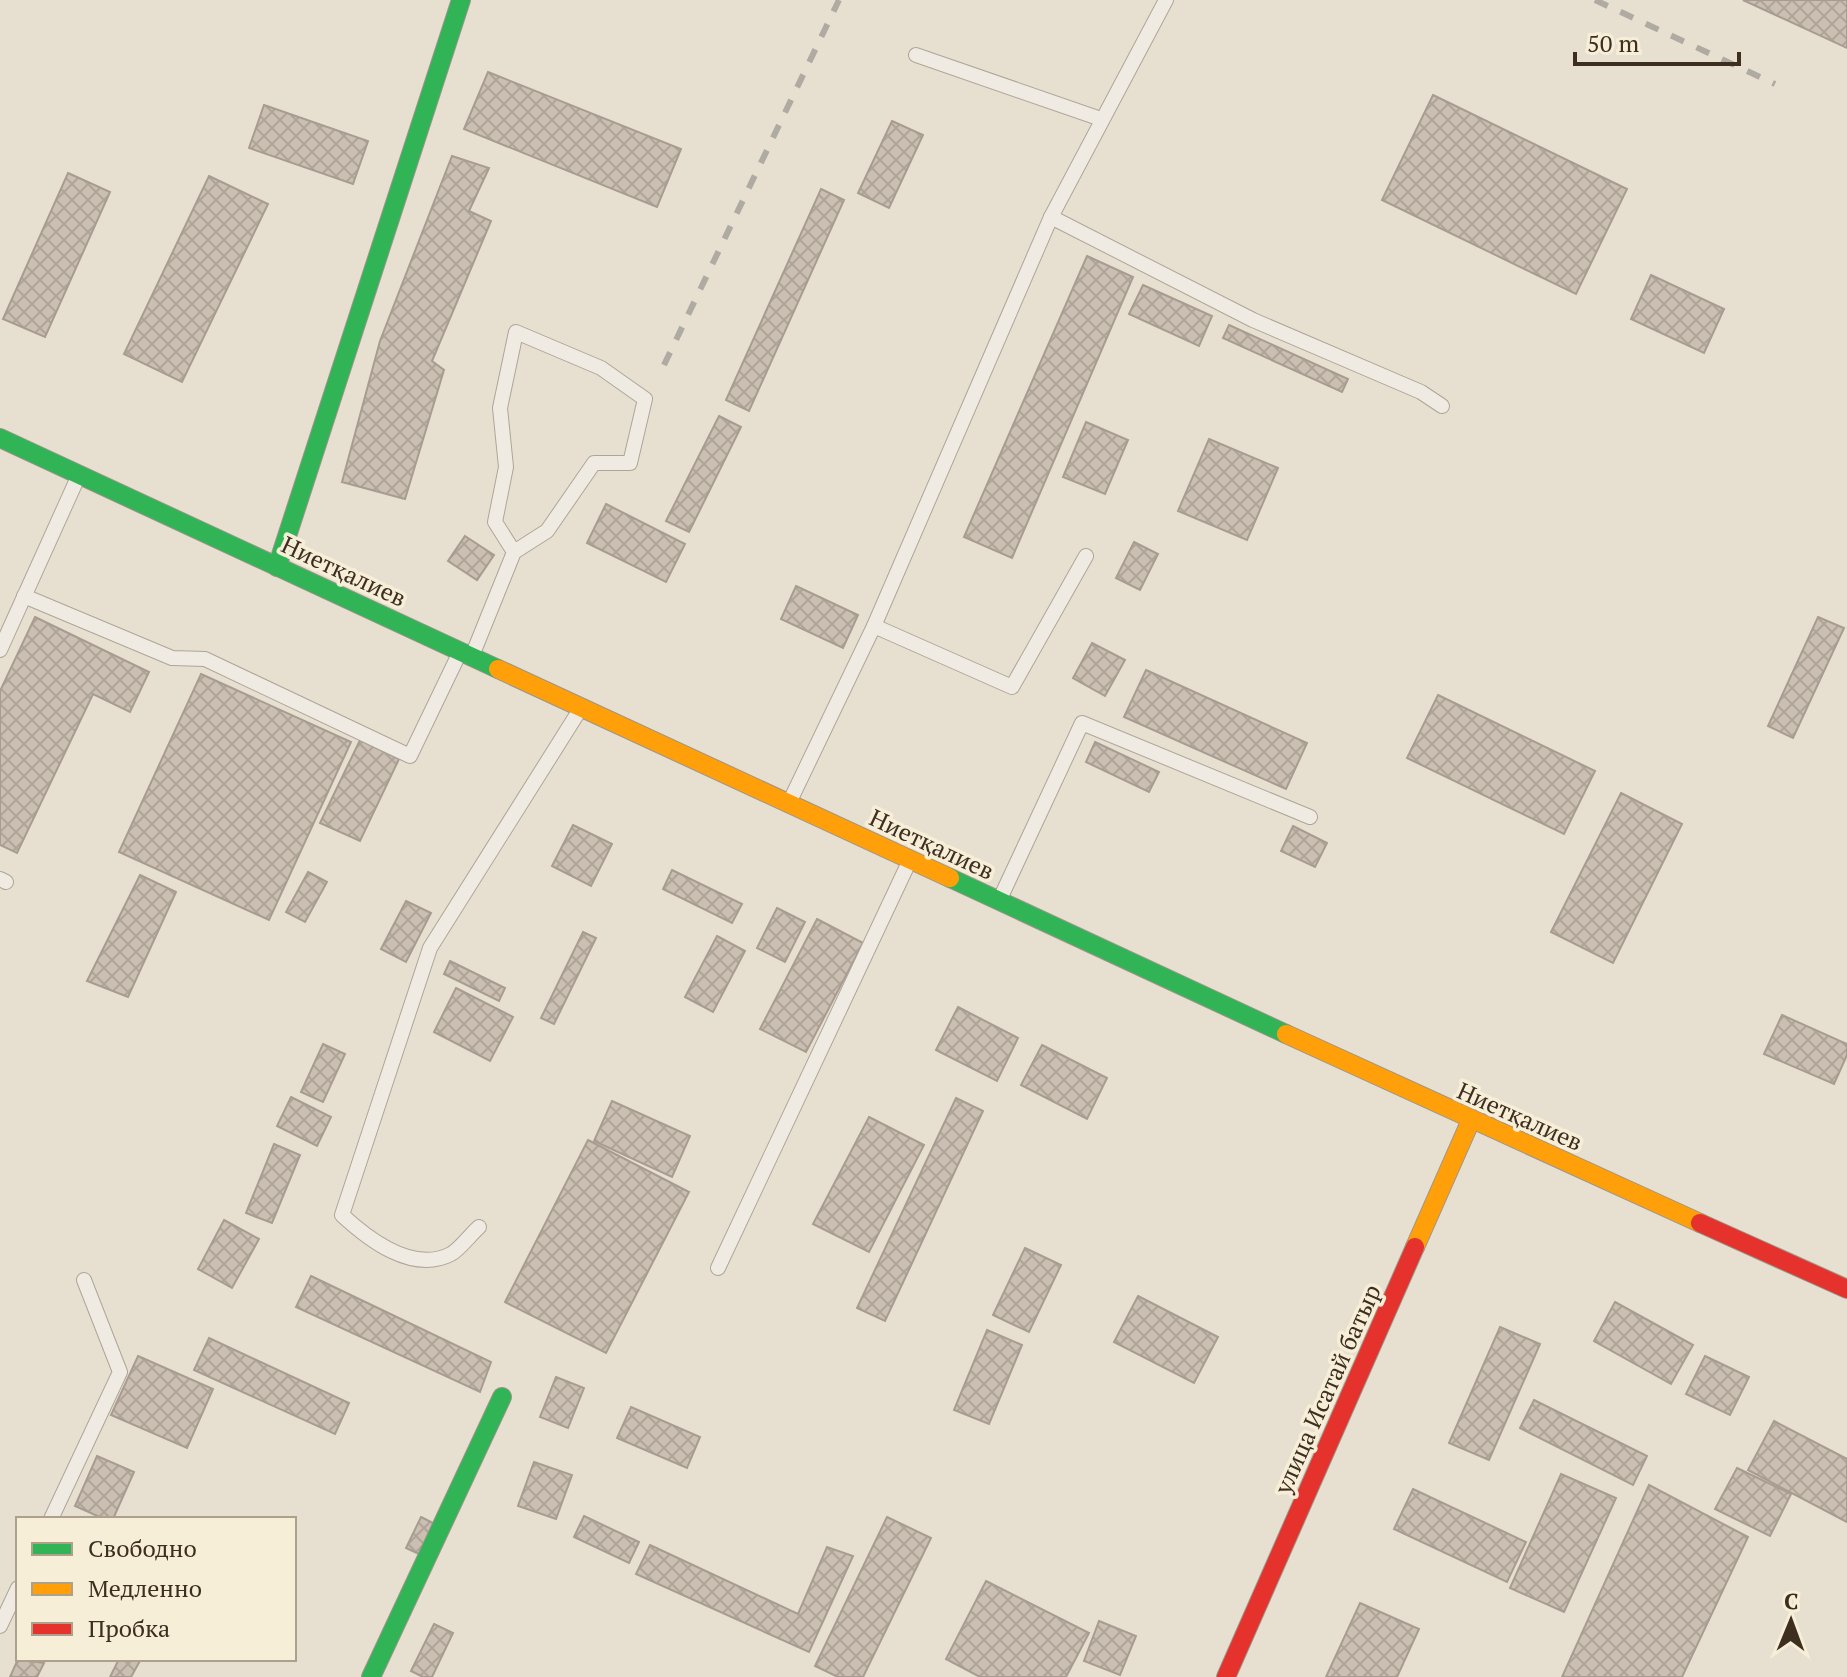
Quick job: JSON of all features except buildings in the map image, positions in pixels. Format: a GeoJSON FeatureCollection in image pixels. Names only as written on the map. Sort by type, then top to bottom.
{"type":"FeatureCollection","features":[{"type":"Feature","properties":{"kind":"street"},"geometry":{"type":"LineString","coordinates":[[277,567],[461,0]]}},
{"type":"Feature","properties":{"kind":"street","name":"Ниетқалиев"},"geometry":{"type":"LineString","coordinates":[[0,438],[1471,1120],[1847,1289]]}},
{"type":"Feature","properties":{"kind":"street","name":"улица Исатай батыр"},"geometry":{"type":"LineString","coordinates":[[1226,1677],[1471,1120]]}},
{"type":"Feature","properties":{"kind":"street"},"geometry":{"type":"LineString","coordinates":[[371,1677],[502,1397]]}},
{"type":"Feature","properties":{"kind":"lane"},"geometry":{"type":"LineString","coordinates":[[789,804],[874,626],[1051,217],[1166,0]]}},
{"type":"Feature","properties":{"kind":"lane"},"geometry":{"type":"LineString","coordinates":[[916,55],[1101,119]]}},
{"type":"Feature","properties":{"kind":"lane"},"geometry":{"type":"LineString","coordinates":[[1051,217],[1253,320],[1421,392],[1442,406]]}},
{"type":"Feature","properties":{"kind":"lane"},"geometry":{"type":"LineString","coordinates":[[24,596],[172,658],[205,659],[410,756],[466,654],[514,552],[547,531],[594,463],[630,463],[645,399],[601,368],[516,332],[500,408],[506,467],[495,522],[514,552]]}},
{"type":"Feature","properties":{"kind":"lane"},"geometry":{"type":"LineString","coordinates":[[0,650],[79,474]]}},
{"type":"Feature","properties":{"kind":"lane"},"geometry":{"type":"LineString","coordinates":[[874,626],[1012,687],[1086,556]]}},
{"type":"Feature","properties":{"kind":"lane"},"geometry":{"type":"LineString","coordinates":[[479,1227],[451,1254],[419,1260],[371,1242],[342,1215],[430,948],[581,708]]}},
{"type":"Feature","properties":{"kind":"lane"},"geometry":{"type":"LineString","coordinates":[[999,902],[1082,723],[1310,817]]}},
{"type":"Feature","properties":{"kind":"lane"},"geometry":{"type":"LineString","coordinates":[[718,1268],[910,860]]}},
{"type":"Feature","properties":{"kind":"lane"},"geometry":{"type":"LineString","coordinates":[[52,1517],[120,1372],[84,1280]]}},
{"type":"Feature","properties":{"kind":"lane"},"geometry":{"type":"LineString","coordinates":[[0,1626],[16,1592]]}},
{"type":"Feature","properties":{"kind":"railway"},"geometry":{"type":"LineString","coordinates":[[664,365],[839,0]]}},
{"type":"Feature","properties":{"kind":"railway"},"geometry":{"type":"LineString","coordinates":[[1595,0],[1775,84]]}},
{"type":"Feature","properties":{"kind":"traffic: fast"},"geometry":{"type":"LineString","coordinates":[[277,567],[461,0]]}},
{"type":"Feature","properties":{"kind":"traffic: fast"},"geometry":{"type":"LineString","coordinates":[[0,438],[498,669]]}},
{"type":"Feature","properties":{"kind":"traffic: fast"},"geometry":{"type":"LineString","coordinates":[[950,878],[1286,1034]]}},
{"type":"Feature","properties":{"kind":"traffic: fast"},"geometry":{"type":"LineString","coordinates":[[371,1677],[502,1397]]}},
{"type":"Feature","properties":{"kind":"traffic: slow"},"geometry":{"type":"LineString","coordinates":[[498,669],[950,878]]}},
{"type":"Feature","properties":{"kind":"traffic: slow"},"geometry":{"type":"LineString","coordinates":[[1286,1034],[1700,1223]]}},
{"type":"Feature","properties":{"kind":"traffic: slow"},"geometry":{"type":"LineString","coordinates":[[1415,1247],[1471,1120]]}},
{"type":"Feature","properties":{"kind":"traffic: jam"},"geometry":{"type":"LineString","coordinates":[[1700,1223],[1847,1289]]}},
{"type":"Feature","properties":{"kind":"traffic: jam"},"geometry":{"type":"LineString","coordinates":[[1226,1677],[1415,1247]]}}]}
